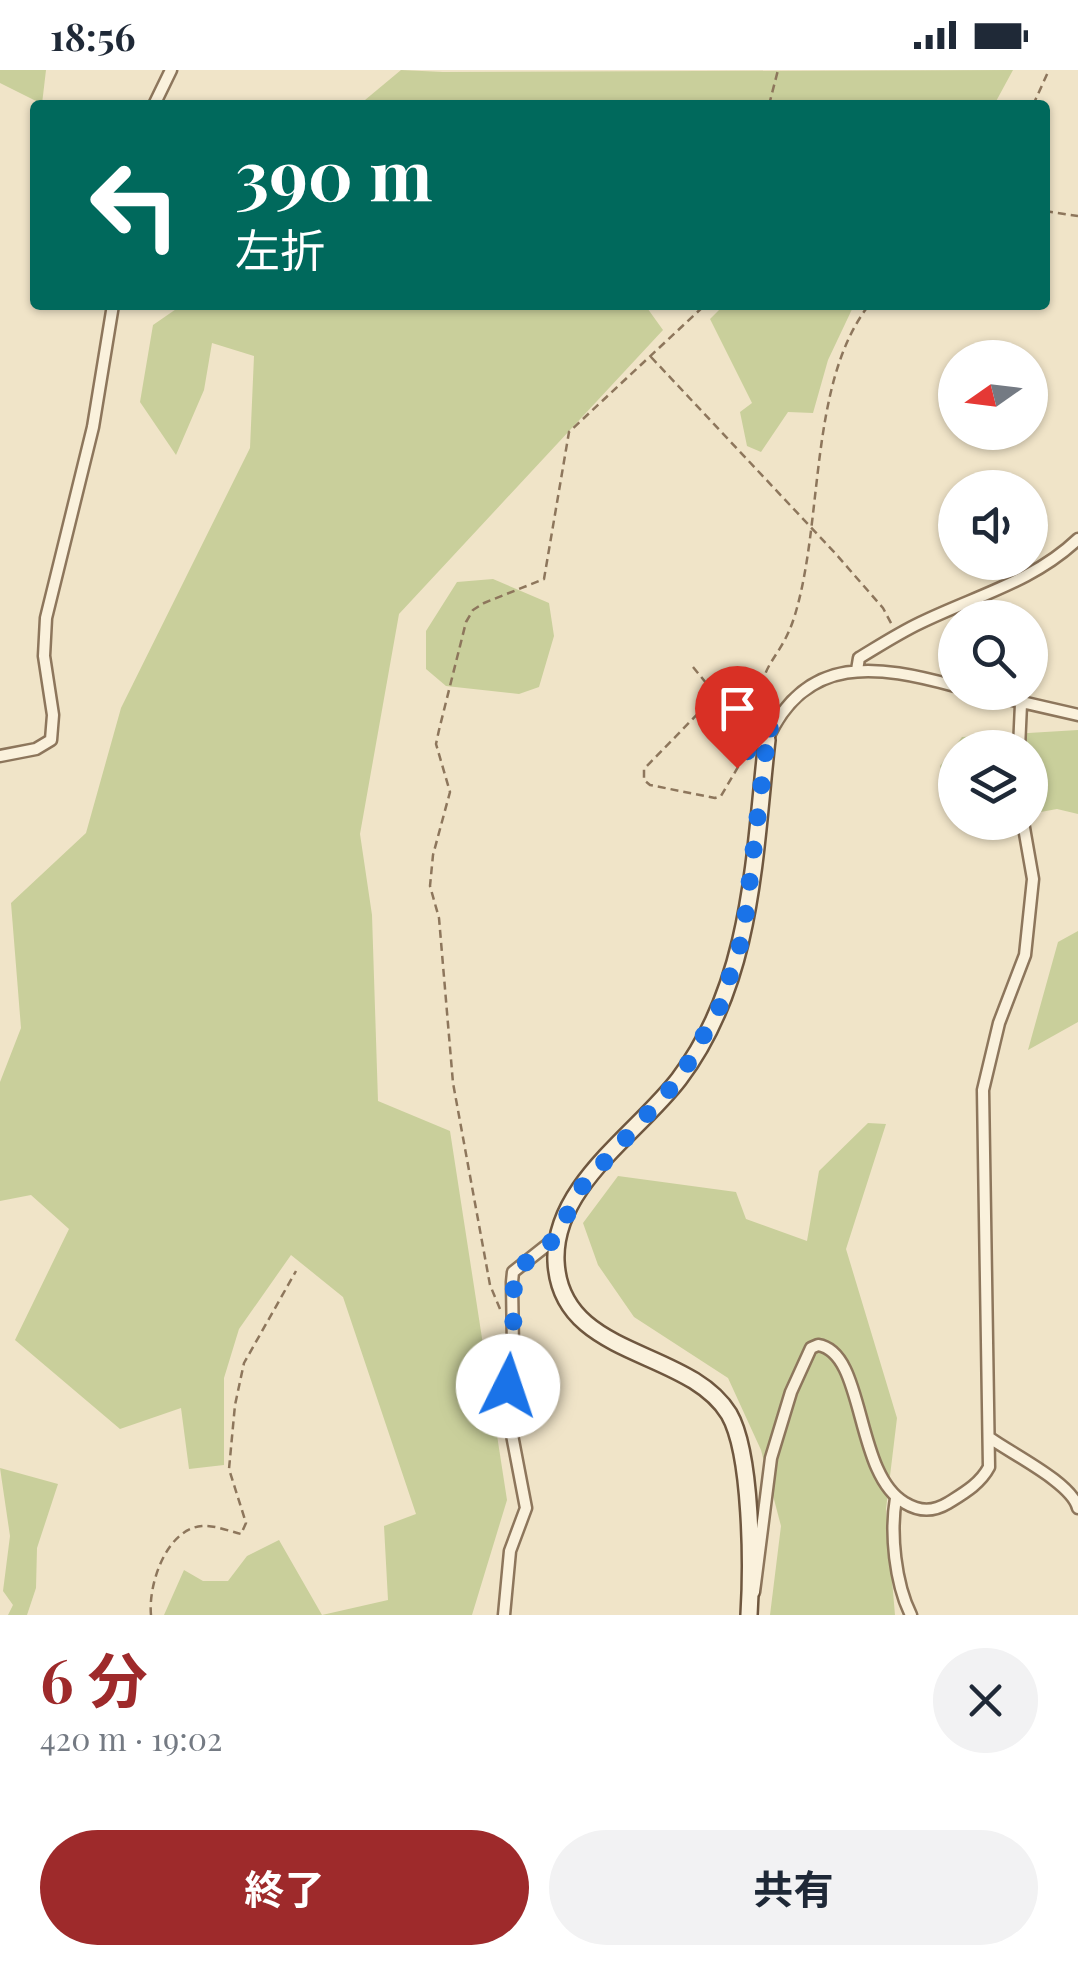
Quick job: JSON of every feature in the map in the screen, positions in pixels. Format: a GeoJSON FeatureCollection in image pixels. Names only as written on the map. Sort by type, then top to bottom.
{"type":"FeatureCollection","features":[{"type":"Feature","properties":{"kind":"street"},"geometry":{"type":"LineString","coordinates":[[156,100],[171,70]]}},
{"type":"Feature","properties":{"kind":"street"},"geometry":{"type":"LineString","coordinates":[[0,756],[36,749],[51,740],[53,715],[44,656],[46,618],[93,427],[111,310]]}},
{"type":"Feature","properties":{"kind":"street"},"geometry":{"type":"LineString","coordinates":[[857,670],[859,658],[898,635],[1031,575],[1056,560],[1078,539]]}},
{"type":"Feature","properties":{"kind":"street"},"geometry":{"type":"LineString","coordinates":[[504,1615],[510,1551],[526,1508],[508,1414],[514,1272],[556,1238],[579,1190],[680,1078],[720,1006],[743,936],[764,735],[800,692],[820,679],[857,670],[938,683]]}},
{"type":"Feature","properties":{"kind":"street"},"geometry":{"type":"LineString","coordinates":[[1048,709],[1078,715]]}},
{"type":"Feature","properties":{"kind":"street"},"geometry":{"type":"LineString","coordinates":[[749,1611],[758,1576],[772,1458],[791,1392],[812,1348],[818,1345],[832,1350],[846,1372],[866,1448],[884,1486],[896,1498],[922,1510],[939,1508],[985,1474],[990,1438],[983,1090],[999,1023],[1024,954],[1033,879],[1025,840]]}},
{"type":"Feature","properties":{"kind":"street"},"geometry":{"type":"LineString","coordinates":[[556,1238],[561,1289],[591,1330],[700,1386],[728,1412],[738,1432],[744,1462],[749,1611]]}},
{"type":"Feature","properties":{"kind":"street"},"geometry":{"type":"LineString","coordinates":[[990,1438],[1055,1480],[1075,1498],[1078,1508]]}},
{"type":"Feature","properties":{"kind":"street"},"geometry":{"type":"LineString","coordinates":[[896,1498],[895,1543],[905,1603],[911,1615]]}},
{"type":"Feature","properties":{"kind":"path"},"geometry":{"type":"LineString","coordinates":[[770,100],[778,70]]}},
{"type":"Feature","properties":{"kind":"path"},"geometry":{"type":"LineString","coordinates":[[1035,100],[1049,70]]}},
{"type":"Feature","properties":{"kind":"path"},"geometry":{"type":"LineString","coordinates":[[1050,213],[1078,216]]}},
{"type":"Feature","properties":{"kind":"path"},"geometry":{"type":"LineString","coordinates":[[511,1333],[490,1285],[453,1082],[439,918],[430,886],[433,855],[450,792],[436,744],[466,622],[473,610],[544,579],[569,432],[700,310]]}},
{"type":"Feature","properties":{"kind":"path"},"geometry":{"type":"LineString","coordinates":[[716,695],[644,769],[644,780],[650,785],[714,798],[721,796],[764,735],[760,683],[794,618],[813,532],[831,390],[840,359],[866,310]]}},
{"type":"Feature","properties":{"kind":"path"},"geometry":{"type":"LineString","coordinates":[[650,355],[883,608],[898,635]]}},
{"type":"Feature","properties":{"kind":"path"},"geometry":{"type":"LineString","coordinates":[[693,667],[716,695],[764,735]]}},
{"type":"Feature","properties":{"kind":"path"},"geometry":{"type":"LineString","coordinates":[[152,1615],[156,1576],[170,1546],[188,1530],[204,1526],[240,1534],[246,1524],[229,1469],[235,1405],[244,1363],[296,1271]]}},
{"type":"Feature","properties":{"kind":"green space"},"geometry":{"type":"Polygon","coordinates":[[[0,70],[46,70],[42,100],[34,100],[0,83],[0,70]]]}},
{"type":"Feature","properties":{"kind":"green space"},"geometry":{"type":"Polygon","coordinates":[[[401,70],[1013,70],[997,100],[365,100],[401,70]]]}},
{"type":"Feature","properties":{"kind":"green space"},"geometry":{"type":"Polygon","coordinates":[[[175,310],[649,310],[663,330],[399,614],[360,834],[372,915],[378,1101],[450,1131],[507,1500],[472,1615],[322,1615],[388,1600],[384,1526],[416,1514],[343,1297],[291,1255],[239,1329],[224,1378],[224,1465],[189,1469],[181,1408],[120,1429],[15,1340],[69,1229],[31,1195],[0,1201],[0,1082],[21,1028],[11,903],[86,833],[121,708],[250,448],[254,356],[212,343],[204,390],[176,455],[140,402],[153,325],[175,310]]]}},
{"type":"Feature","properties":{"kind":"green space"},"geometry":{"type":"Polygon","coordinates":[[[719,310],[852,310],[828,360],[813,413],[788,412],[761,452],[747,446],[740,412],[752,403],[710,319],[719,310]]]}},
{"type":"Feature","properties":{"kind":"green space"},"geometry":{"type":"Polygon","coordinates":[[[493,579],[549,603],[554,636],[539,687],[519,694],[446,686],[426,669],[426,631],[457,582],[493,579]]]}},
{"type":"Feature","properties":{"kind":"green space"},"geometry":{"type":"Polygon","coordinates":[[[1078,730],[1078,814],[1048,811],[1048,732],[1078,730]]]}},
{"type":"Feature","properties":{"kind":"green space"},"geometry":{"type":"Polygon","coordinates":[[[1078,931],[1078,1022],[1028,1050],[1058,942],[1078,931]]]}},
{"type":"Feature","properties":{"kind":"green space"},"geometry":{"type":"Polygon","coordinates":[[[868,1123],[886,1124],[846,1249],[897,1418],[886,1509],[895,1615],[770,1615],[781,1526],[761,1450],[728,1378],[634,1317],[598,1265],[583,1223],[618,1176],[736,1192],[746,1219],[807,1241],[819,1171],[868,1123]]]}},
{"type":"Feature","properties":{"kind":"green space"},"geometry":{"type":"Polygon","coordinates":[[[0,1468],[58,1484],[37,1548],[36,1588],[27,1615],[8,1615],[13,1605],[3,1591],[10,1536],[0,1468]]]}},
{"type":"Feature","properties":{"kind":"green space"},"geometry":{"type":"Polygon","coordinates":[[[279,1540],[322,1615],[164,1615],[184,1570],[203,1581],[228,1581],[247,1556],[279,1540]]]}},
{"type":"Feature","properties":{"kind":"route"},"geometry":{"type":"LineString","coordinates":[[508,1386],[513,1350],[514,1272],[556,1238],[579,1190],[680,1078],[706,1034],[732,976],[743,936],[767,740],[773,726],[753,742],[737,768]]}}]}
